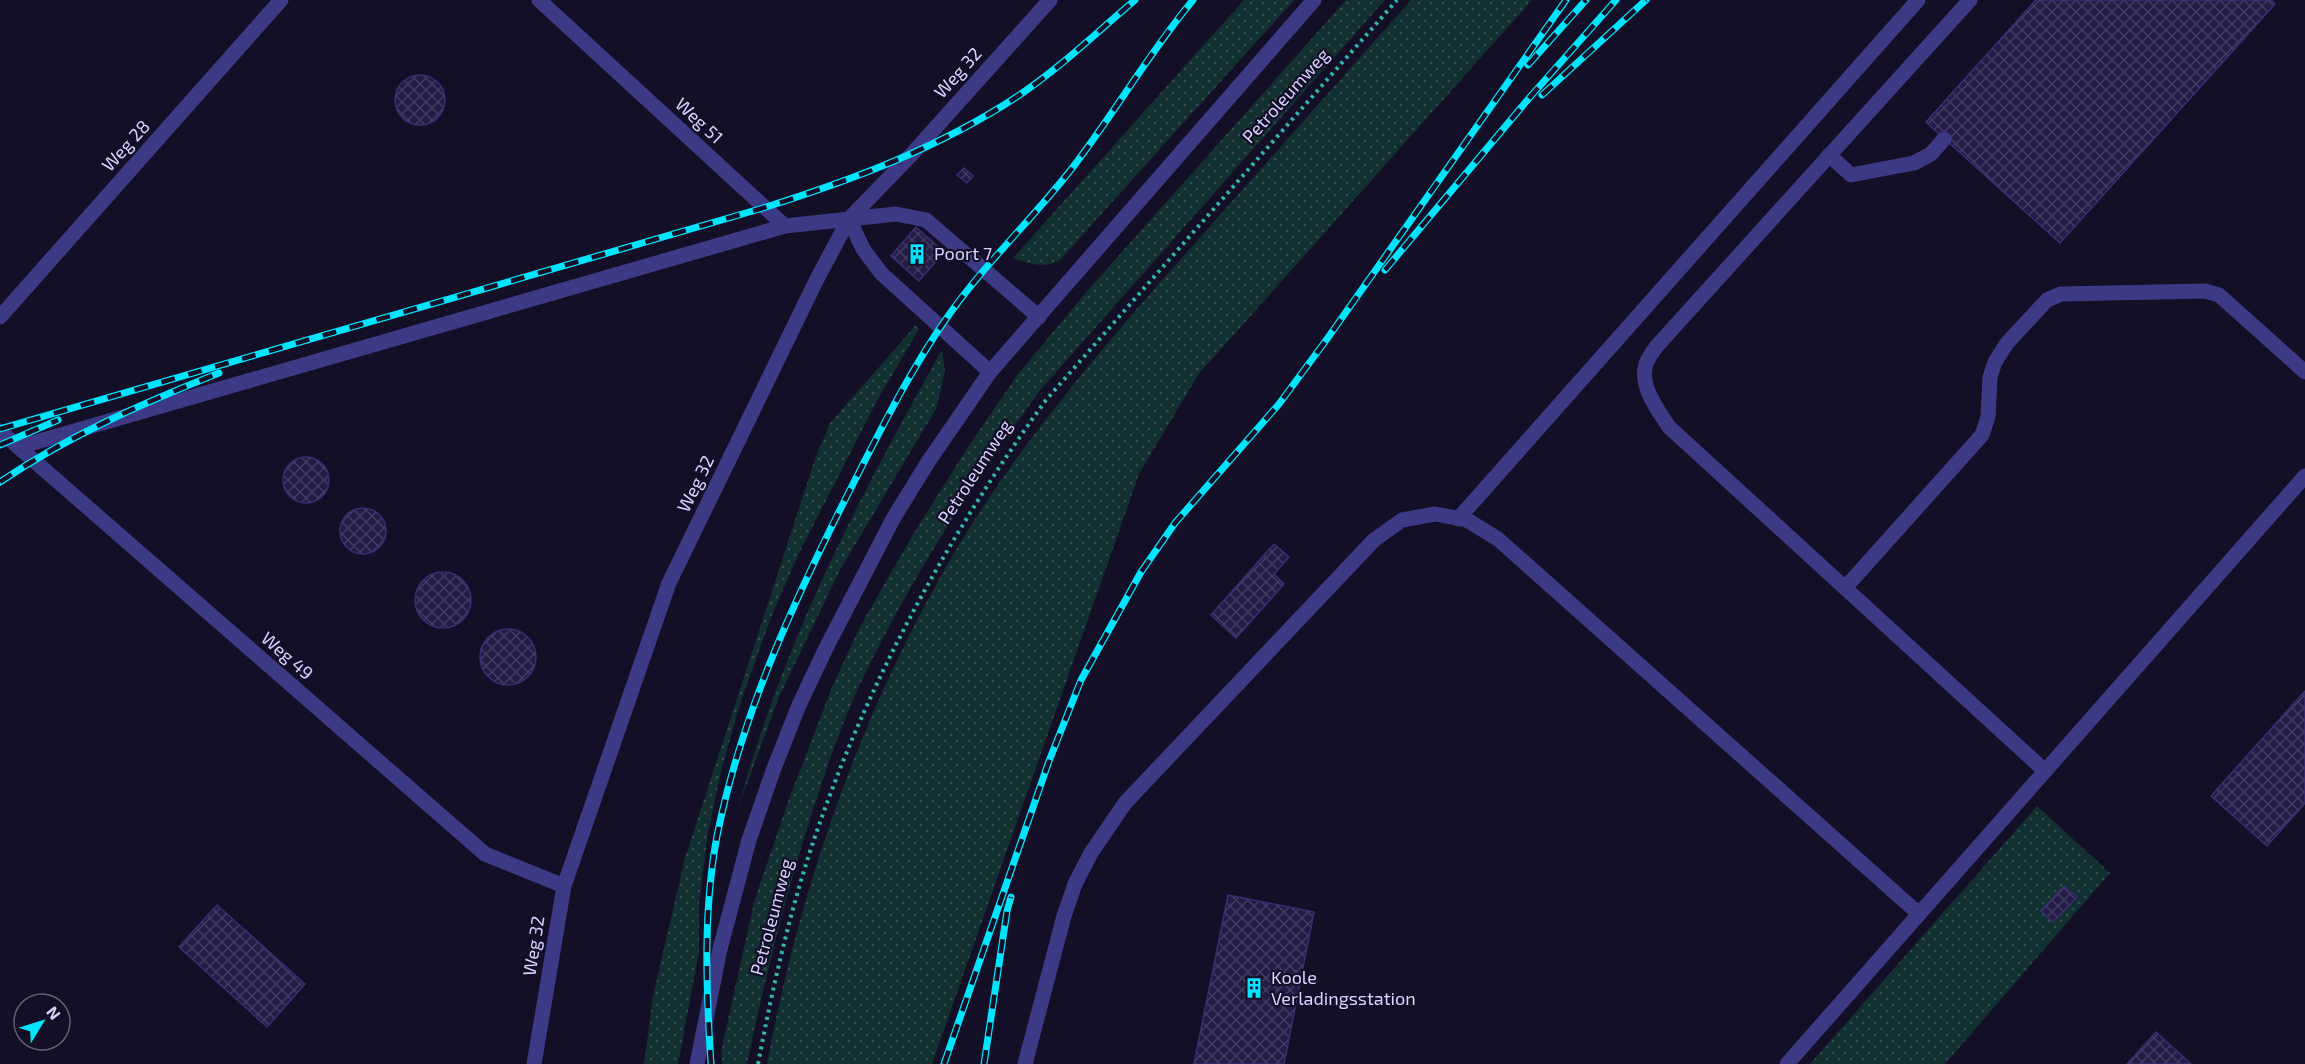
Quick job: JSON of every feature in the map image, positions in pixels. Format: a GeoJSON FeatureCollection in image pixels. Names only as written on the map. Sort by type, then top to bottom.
{"type":"FeatureCollection","features":[{"type":"Feature","properties":{"kind":"street","name":"Weg 28"},"geometry":{"type":"LineString","coordinates":[[0,317],[281,0]]}},
{"type":"Feature","properties":{"kind":"street","name":"Weg 51"},"geometry":{"type":"LineString","coordinates":[[539,0],[785,226]]}},
{"type":"Feature","properties":{"kind":"street","name":"Weg 32"},"geometry":{"type":"LineString","coordinates":[[534,1064],[564,886],[669,584],[817,279],[849,219],[911,155],[1050,0]]}},
{"type":"Feature","properties":{"kind":"street"},"geometry":{"type":"LineString","coordinates":[[697,1064],[720,949],[749,840],[799,705],[859,580],[893,519],[928,462],[990,372],[1314,0]]}},
{"type":"Feature","properties":{"kind":"street"},"geometry":{"type":"LineString","coordinates":[[1458,519],[1918,0]]}},
{"type":"Feature","properties":{"kind":"street"},"geometry":{"type":"LineString","coordinates":[[1970,0],[1656,346],[1646,365],[1645,383],[1653,403],[1669,427],[2044,770]]}},
{"type":"Feature","properties":{"kind":"street"},"geometry":{"type":"LineString","coordinates":[[1829,155],[1851,175],[1914,163],[1931,154],[1944,139]]}},
{"type":"Feature","properties":{"kind":"street"},"geometry":{"type":"LineString","coordinates":[[19,447],[785,226],[896,214],[926,220],[1038,316]]}},
{"type":"Feature","properties":{"kind":"street"},"geometry":{"type":"LineString","coordinates":[[849,219],[863,249],[881,273],[990,372]]}},
{"type":"Feature","properties":{"kind":"street"},"geometry":{"type":"LineString","coordinates":[[1845,588],[1982,435],[1988,417],[1990,377],[1995,362],[2007,343],[2047,300],[2061,294],[2205,291],[2219,295],[2305,372]]}},
{"type":"Feature","properties":{"kind":"street","name":"Weg 49"},"geometry":{"type":"LineString","coordinates":[[0,431],[485,854],[564,886]]}},
{"type":"Feature","properties":{"kind":"street"},"geometry":{"type":"LineString","coordinates":[[1786,1064],[2305,476]]}},
{"type":"Feature","properties":{"kind":"street"},"geometry":{"type":"LineString","coordinates":[[1025,1064],[1064,916],[1075,884],[1091,853],[1125,803],[1374,540],[1402,520],[1435,514],[1467,520],[1498,539],[1919,914]]}},
{"type":"Feature","properties":{"kind":"path","name":"Petroleumweg"},"geometry":{"type":"LineString","coordinates":[[758,1064],[776,973],[804,872],[839,771],[888,658],[940,562],[1000,464],[1046,400],[1397,0]]}},
{"type":"Feature","properties":{"kind":"green space"},"geometry":{"type":"Polygon","coordinates":[[[1244,0],[1294,0],[1060,260],[1042,265],[1013,258],[1244,0]]]}},
{"type":"Feature","properties":{"kind":"green space"},"geometry":{"type":"Polygon","coordinates":[[[1346,0],[1385,0],[1042,388],[968,494],[922,568],[861,682],[831,756],[786,899],[747,1064],[722,1064],[721,1052],[754,902],[789,799],[832,687],[861,625],[912,536],[968,447],[1018,374],[1089,289],[1346,0]]]}},
{"type":"Feature","properties":{"kind":"green space"},"geometry":{"type":"Polygon","coordinates":[[[1411,0],[1532,0],[1198,375],[1139,474],[932,1064],[767,1064],[797,931],[838,800],[891,674],[954,553],[980,511],[1037,431],[1099,354],[1411,0]]]}},
{"type":"Feature","properties":{"kind":"green space"},"geometry":{"type":"Polygon","coordinates":[[[916,325],[919,329],[878,399],[798,555],[770,620],[739,707],[722,767],[708,832],[699,904],[699,952],[678,1064],[644,1064],[653,996],[685,858],[816,456],[830,423],[916,325]]]}},
{"type":"Feature","properties":{"kind":"green space"},"geometry":{"type":"Polygon","coordinates":[[[942,350],[945,371],[936,409],[840,570],[779,697],[739,805],[757,745],[801,628],[853,515],[942,350]]]}},
{"type":"Feature","properties":{"kind":"green space"},"geometry":{"type":"Polygon","coordinates":[[[2037,806],[2110,873],[1945,1064],[1810,1064],[2037,806]]]}},
{"type":"Feature","properties":{"kind":"building"},"geometry":{"type":"Polygon","coordinates":[[[2036,0],[2271,0],[2275,4],[2060,243],[1926,122],[2036,0]]]}},
{"type":"Feature","properties":{"kind":"building"},"geometry":{"type":"Polygon","coordinates":[[[420,75],[434,79],[441,86],[445,100],[441,114],[434,121],[420,125],[406,121],[399,114],[395,100],[399,86],[406,79],[420,75]]]}},
{"type":"Feature","properties":{"kind":"building"},"geometry":{"type":"Polygon","coordinates":[[[964,168],[973,176],[967,183],[957,175],[964,168]]]}},
{"type":"Feature","properties":{"kind":"building","name":"Poort 7"},"geometry":{"type":"Polygon","coordinates":[[[916,227],[944,252],[919,281],[891,256],[916,227]]]}},
{"type":"Feature","properties":{"kind":"building"},"geometry":{"type":"Polygon","coordinates":[[[306,457],[322,464],[329,480],[322,496],[306,503],[290,496],[283,480],[290,464],[306,457]]]}},
{"type":"Feature","properties":{"kind":"building"},"geometry":{"type":"Polygon","coordinates":[[[363,508],[379,515],[386,531],[379,547],[363,554],[347,547],[340,531],[347,515],[363,508]]]}},
{"type":"Feature","properties":{"kind":"building"},"geometry":{"type":"Polygon","coordinates":[[[1274,544],[1289,557],[1274,574],[1284,584],[1236,638],[1211,615],[1274,544]]]}},
{"type":"Feature","properties":{"kind":"building"},"geometry":{"type":"Polygon","coordinates":[[[437,572],[449,572],[463,580],[471,594],[469,611],[463,620],[449,628],[437,628],[420,616],[415,606],[415,594],[427,577],[437,572]]]}},
{"type":"Feature","properties":{"kind":"building"},"geometry":{"type":"Polygon","coordinates":[[[502,629],[514,629],[524,633],[532,641],[536,657],[532,673],[524,681],[514,685],[502,685],[492,681],[484,673],[480,663],[480,651],[484,641],[492,633],[502,629]]]}},
{"type":"Feature","properties":{"kind":"building"},"geometry":{"type":"Polygon","coordinates":[[[2305,691],[2305,803],[2267,846],[2211,796],[2305,691]]]}},
{"type":"Feature","properties":{"kind":"building"},"geometry":{"type":"Polygon","coordinates":[[[2064,886],[2077,897],[2053,922],[2041,911],[2064,886]]]}},
{"type":"Feature","properties":{"kind":"building","name":"Koole Verladingsstation"},"geometry":{"type":"Polygon","coordinates":[[[1228,895],[1314,912],[1284,1064],[1194,1064],[1228,895]]]}},
{"type":"Feature","properties":{"kind":"building"},"geometry":{"type":"Polygon","coordinates":[[[217,905],[305,984],[267,1027],[179,947],[217,905]]]}},
{"type":"Feature","properties":{"kind":"building"},"geometry":{"type":"Polygon","coordinates":[[[2156,1032],[2191,1064],[2127,1064],[2156,1032]]]}},
{"type":"Feature","properties":{"kind":"railway"},"geometry":{"type":"LineString","coordinates":[[0,429],[763,208],[862,174],[957,132],[1018,96],[1063,62],[1135,0]]}},
{"type":"Feature","properties":{"kind":"railway"},"geometry":{"type":"LineString","coordinates":[[711,1064],[707,949],[709,892],[717,836],[741,744],[756,699],[792,610],[875,441],[908,379],[946,319],[960,299],[1073,167],[1193,0]]}},
{"type":"Feature","properties":{"kind":"railway"},"geometry":{"type":"LineString","coordinates":[[944,1064],[1049,761],[1081,680],[1141,572],[1175,523],[1279,404],[1566,0]]}},
{"type":"Feature","properties":{"kind":"railway"},"geometry":{"type":"LineString","coordinates":[[1528,65],[1586,0]]}},
{"type":"Feature","properties":{"kind":"railway"},"geometry":{"type":"LineString","coordinates":[[1385,270],[1530,97],[1616,0]]}},
{"type":"Feature","properties":{"kind":"railway"},"geometry":{"type":"LineString","coordinates":[[1542,95],[1646,0]]}},
{"type":"Feature","properties":{"kind":"railway"},"geometry":{"type":"LineString","coordinates":[[0,482],[79,435],[162,396],[219,373]]}},
{"type":"Feature","properties":{"kind":"railway"},"geometry":{"type":"LineString","coordinates":[[0,445],[58,420]]}},
{"type":"Feature","properties":{"kind":"railway"},"geometry":{"type":"LineString","coordinates":[[984,1064],[1011,897]]}},
{"type":"Feature","properties":{"kind":"place","name":"Poort 7"},"geometry":{"type":"Point","coordinates":[917,254]}},
{"type":"Feature","properties":{"kind":"place","name":"Koole Verladingsstation"},"geometry":{"type":"Point","coordinates":[1254,988]}}]}
